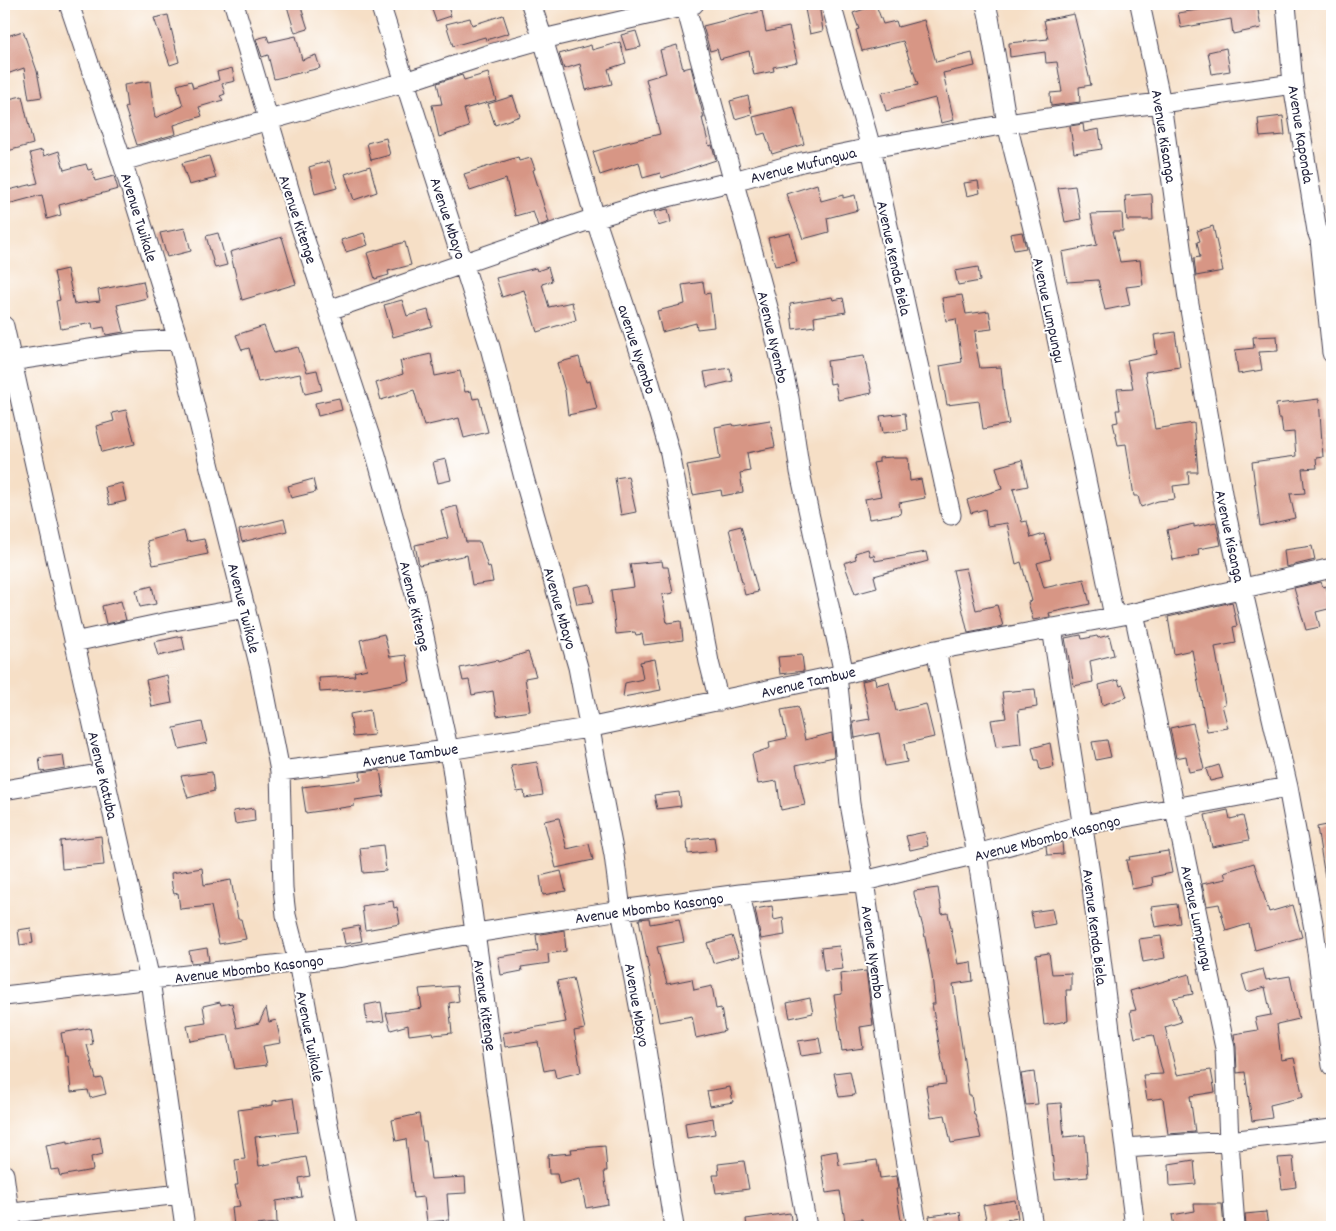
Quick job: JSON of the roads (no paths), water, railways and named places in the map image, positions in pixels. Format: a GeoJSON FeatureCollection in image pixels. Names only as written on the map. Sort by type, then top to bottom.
{"type":"FeatureCollection","features":[{"type":"Feature","properties":{"kind":"street","name":"Avenue Twikale"},"geometry":{"type":"LineString","coordinates":[[69,4],[122,161],[178,339],[260,668],[280,771],[283,889],[286,915],[298,962],[347,1227]]}},
{"type":"Feature","properties":{"kind":"street","name":"Avenue Kitenge"},"geometry":{"type":"LineString","coordinates":[[234,4],[298,219],[376,455],[415,594],[448,750],[476,933],[516,1227]]}},
{"type":"Feature","properties":{"kind":"street","name":"Avenue Mbayo"},"geometry":{"type":"LineString","coordinates":[[380,4],[490,347],[524,478],[578,667],[588,728],[614,855],[621,910],[640,1011],[674,1227]]}},
{"type":"Feature","properties":{"kind":"street","name":"avenue Nyembo"},"geometry":{"type":"LineString","coordinates":[[531,4],[595,218],[647,372],[670,453],[709,662],[719,702]]}},
{"type":"Feature","properties":{"kind":"street"},"geometry":{"type":"LineString","coordinates":[[122,161],[405,82],[543,39],[688,4]]}},
{"type":"Feature","properties":{"kind":"street","name":"Avenue Nyembo"},"geometry":{"type":"LineString","coordinates":[[688,4],[789,398],[800,472],[841,675],[850,804],[864,881],[899,1124],[917,1227]]}},
{"type":"Feature","properties":{"kind":"street","name":"Avenue Kenda Biela"},"geometry":{"type":"LineString","coordinates":[[830,4],[871,148],[950,515]]}},
{"type":"Feature","properties":{"kind":"street","name":"Avenue Lumpungu"},"geometry":{"type":"LineString","coordinates":[[986,4],[990,17],[1007,124],[1041,261],[1114,616]]}},
{"type":"Feature","properties":{"kind":"street","name":"Avenue Kisanga"},"geometry":{"type":"LineString","coordinates":[[1140,4],[1161,103],[1188,298],[1223,499],[1288,787],[1314,929],[1332,1066]]}},
{"type":"Feature","properties":{"kind":"street","name":"Avenue Kaponda"},"geometry":{"type":"LineString","coordinates":[[1286,4],[1293,84],[1325,230],[1320,239],[1332,353]]}},
{"type":"Feature","properties":{"kind":"street","name":"Avenue Mufungwa"},"geometry":{"type":"LineString","coordinates":[[329,310],[595,218],[651,201],[802,162],[1007,124],[1293,84]]}},
{"type":"Feature","properties":{"kind":"street","name":"Avenue Katuba"},"geometry":{"type":"LineString","coordinates":[[4,326],[8,362],[74,642],[150,980],[185,1227]]}},
{"type":"Feature","properties":{"kind":"street"},"geometry":{"type":"LineString","coordinates":[[8,362],[136,342],[178,339]]}},
{"type":"Feature","properties":{"kind":"street","name":"Avenue Tambwe"},"geometry":{"type":"LineString","coordinates":[[280,771],[448,750],[588,728],[841,675],[936,650],[1134,613],[1332,568]]}},
{"type":"Feature","properties":{"kind":"street"},"geometry":{"type":"LineString","coordinates":[[74,642],[246,608]]}},
{"type":"Feature","properties":{"kind":"street","name":"Avenue Lumpungu"},"geometry":{"type":"LineString","coordinates":[[1134,613],[1225,1048],[1235,1227]]}},
{"type":"Feature","properties":{"kind":"street","name":"Avenue Kenda Biela"},"geometry":{"type":"LineString","coordinates":[[1052,628],[1091,880],[1135,1227]]}},
{"type":"Feature","properties":{"kind":"street"},"geometry":{"type":"LineString","coordinates":[[936,650],[977,854],[1033,1227]]}},
{"type":"Feature","properties":{"kind":"street"},"geometry":{"type":"LineString","coordinates":[[4,790],[104,773]]}},
{"type":"Feature","properties":{"kind":"street","name":"Avenue Mbombo Kasongo"},"geometry":{"type":"LineString","coordinates":[[4,996],[343,957],[621,910],[740,894],[864,881],[977,854],[1082,825],[1288,787]]}},
{"type":"Feature","properties":{"kind":"street"},"geometry":{"type":"LineString","coordinates":[[740,894],[785,1106],[807,1227]]}},
{"type":"Feature","properties":{"kind":"street"},"geometry":{"type":"LineString","coordinates":[[1125,1148],[1229,1141],[1332,1129]]}},
{"type":"Feature","properties":{"kind":"street"},"geometry":{"type":"LineString","coordinates":[[4,1174],[8,1219],[180,1194]]}}]}
